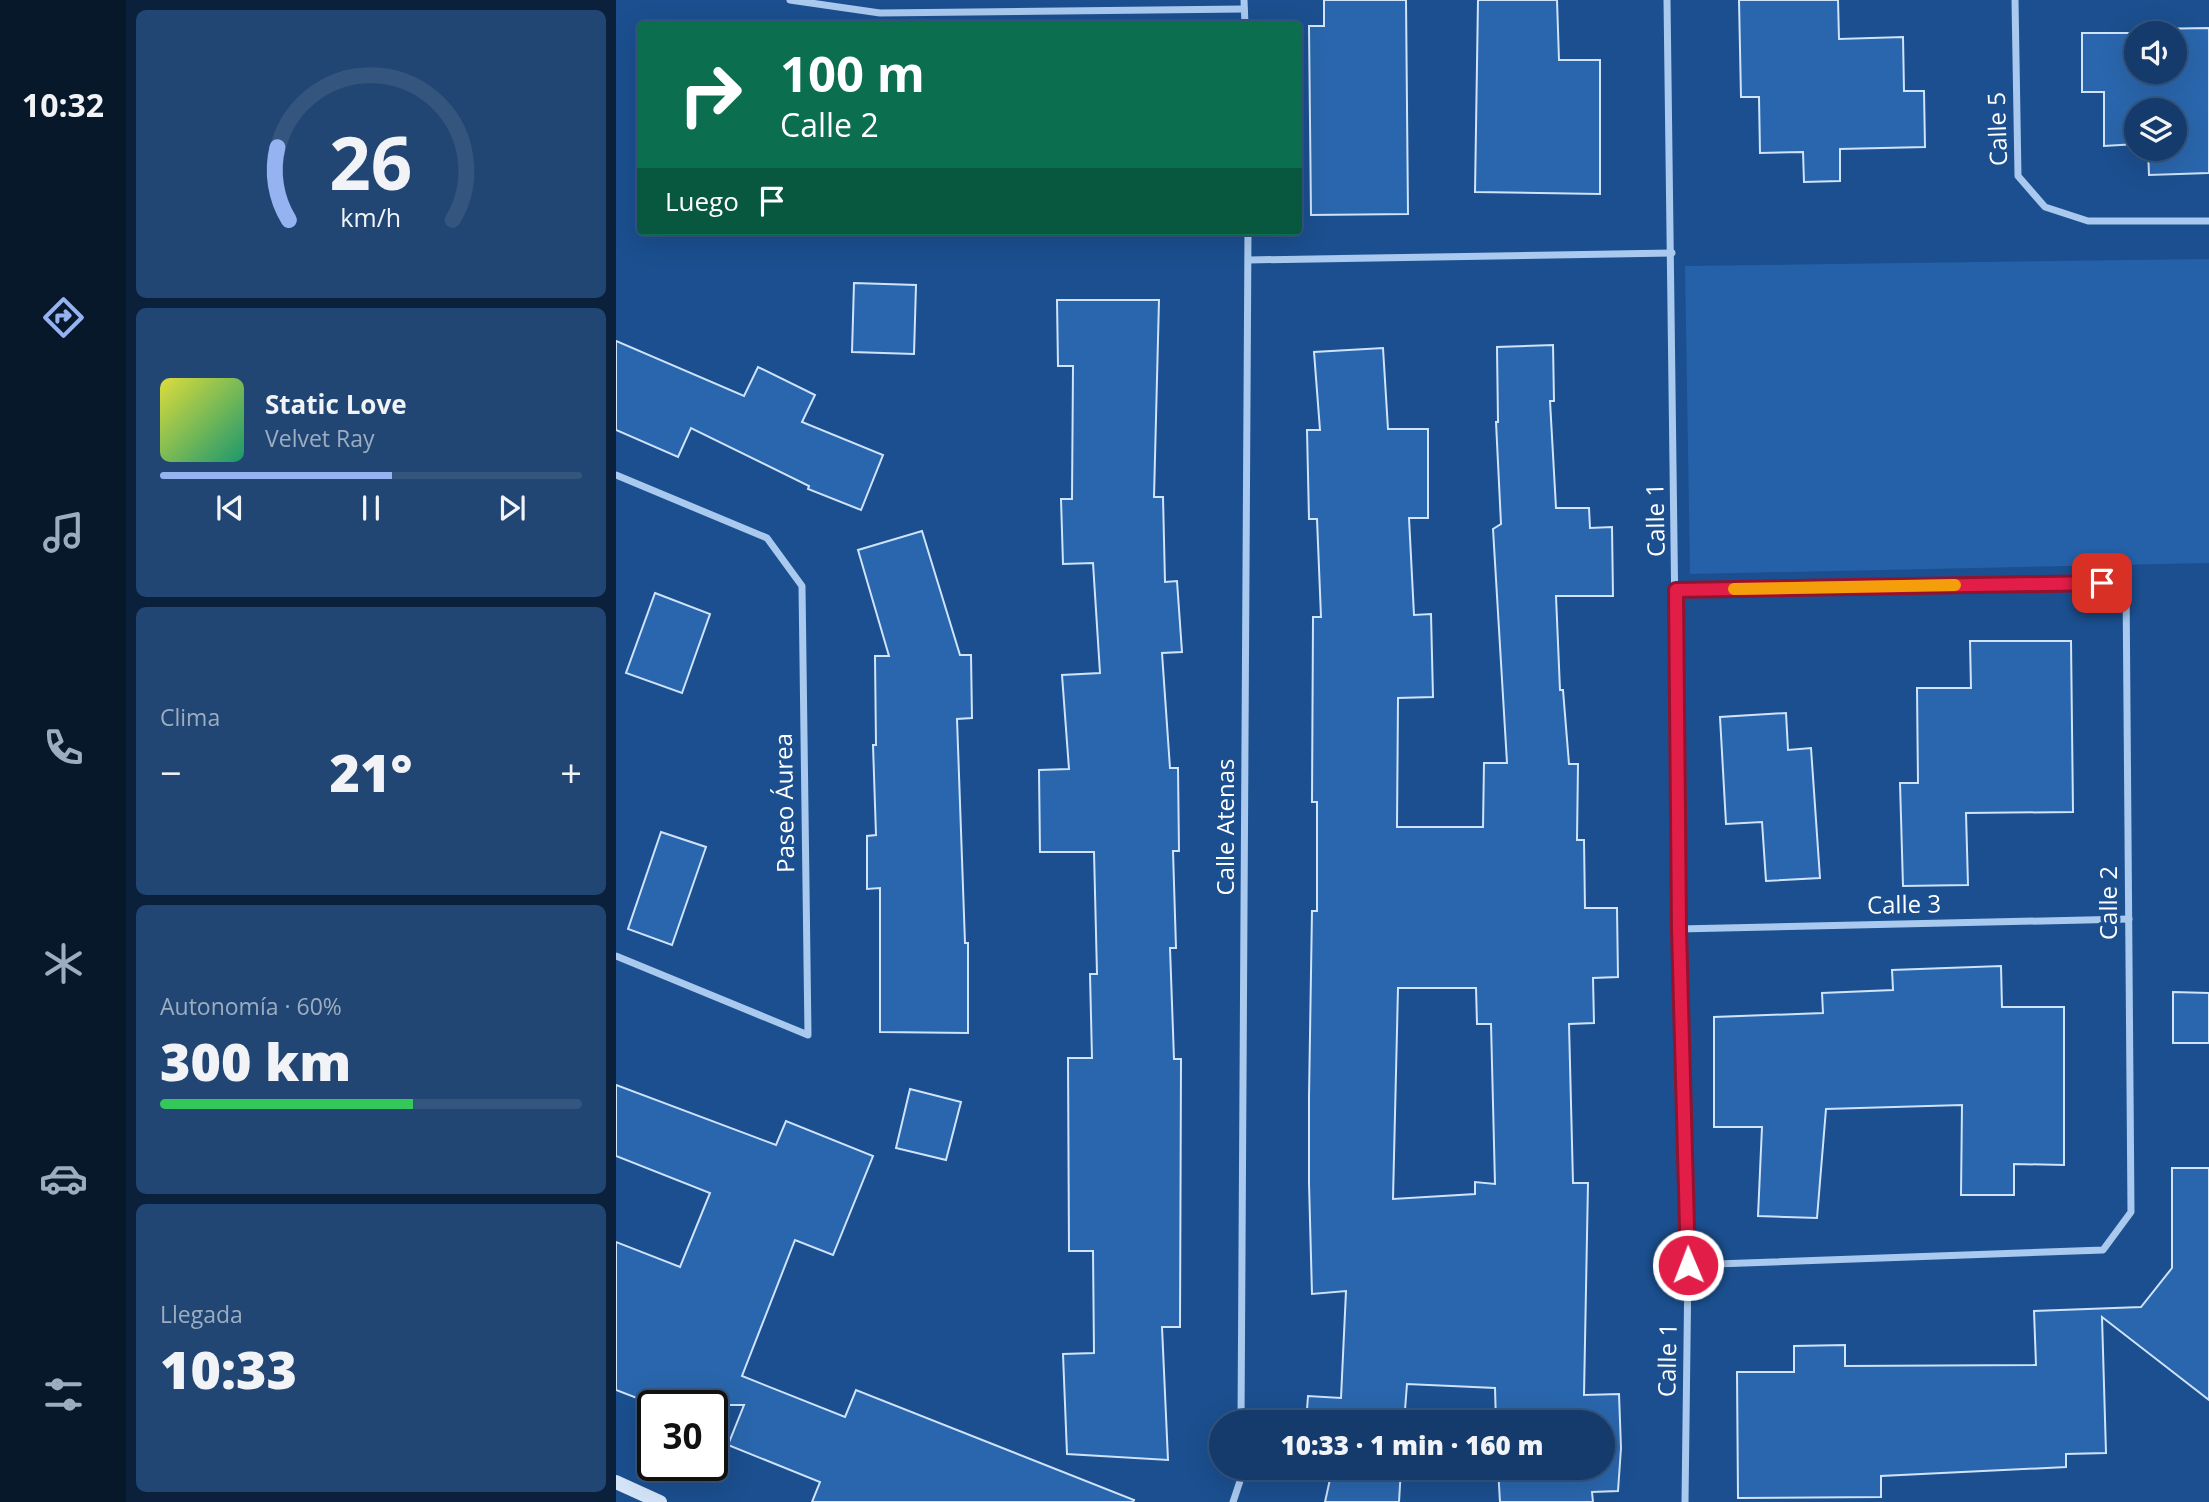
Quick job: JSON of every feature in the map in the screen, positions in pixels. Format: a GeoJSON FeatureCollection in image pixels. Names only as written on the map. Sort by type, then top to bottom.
{"type":"FeatureCollection","features":[{"type":"Feature","properties":{"kind":"street"},"geometry":{"type":"LineString","coordinates":[[790,0],[880,13],[1244,9]]}},
{"type":"Feature","properties":{"kind":"street"},"geometry":{"type":"LineString","coordinates":[[1244,0],[1245,21]]}},
{"type":"Feature","properties":{"kind":"street","name":"Calle 1"},"geometry":{"type":"LineString","coordinates":[[1668,0],[1679,929],[1688,1265],[1685,1502]]}},
{"type":"Feature","properties":{"kind":"street","name":"Calle 5"},"geometry":{"type":"LineString","coordinates":[[2015,0],[2018,176],[2045,207],[2088,221],[2209,221]]}},
{"type":"Feature","properties":{"kind":"street","name":"Calle Atenas"},"geometry":{"type":"LineString","coordinates":[[1241,1410],[1248,235]]}},
{"type":"Feature","properties":{"kind":"street"},"geometry":{"type":"LineString","coordinates":[[1249,260],[1672,253]]}},
{"type":"Feature","properties":{"kind":"street","name":"Paseo Áurea"},"geometry":{"type":"LineString","coordinates":[[616,475],[767,538],[802,586],[808,1035],[616,956]]}},
{"type":"Feature","properties":{"kind":"street","name":"Calle 2"},"geometry":{"type":"LineString","coordinates":[[1676,590],[2126,582],[2131,1212],[2103,1250],[1688,1265]]}},
{"type":"Feature","properties":{"kind":"street","name":"Calle 3"},"geometry":{"type":"LineString","coordinates":[[1679,929],[2129,919]]}},
{"type":"Feature","properties":{"kind":"street"},"geometry":{"type":"LineString","coordinates":[[1233,1502],[1240,1480]]}},
{"type":"Feature","properties":{"kind":"street"},"geometry":{"type":"LineString","coordinates":[[616,1482],[660,1502]]}},
{"type":"Feature","properties":{"kind":"shaded area"},"geometry":{"type":"Polygon","coordinates":[[[2209,259],[2209,563],[1690,574],[1685,266],[2209,259]]]}},
{"type":"Feature","properties":{"kind":"building"},"geometry":{"type":"Polygon","coordinates":[[[1324,0],[1406,0],[1408,214],[1311,215],[1309,26],[1324,26],[1324,0]]]}},
{"type":"Feature","properties":{"kind":"building"},"geometry":{"type":"Polygon","coordinates":[[[1478,0],[1557,0],[1559,60],[1600,60],[1600,194],[1475,192],[1478,0]]]}},
{"type":"Feature","properties":{"kind":"building"},"geometry":{"type":"Polygon","coordinates":[[[1739,0],[1838,0],[1839,39],[1903,37],[1904,91],[1924,91],[1925,147],[1840,149],[1840,181],[1804,182],[1803,152],[1760,153],[1759,97],[1741,97],[1739,0]]]}},
{"type":"Feature","properties":{"kind":"building"},"geometry":{"type":"Polygon","coordinates":[[[2187,28],[2209,28],[2209,173],[2149,175],[2148,161],[2187,161],[2187,98],[2124,98],[2124,145],[2104,146],[2104,92],[2082,92],[2082,33],[2124,33],[2124,84],[2187,84],[2187,28]]]}},
{"type":"Feature","properties":{"kind":"building"},"geometry":{"type":"Polygon","coordinates":[[[854,283],[916,285],[914,354],[852,352],[854,283]]]}},
{"type":"Feature","properties":{"kind":"building"},"geometry":{"type":"Polygon","coordinates":[[[1057,300],[1159,300],[1154,497],[1163,497],[1165,582],[1177,581],[1182,652],[1162,653],[1170,768],[1178,768],[1179,851],[1173,851],[1176,948],[1170,948],[1174,1059],[1181,1059],[1180,1327],[1162,1327],[1168,1460],[1067,1454],[1063,1354],[1094,1353],[1093,1251],[1069,1251],[1068,1058],[1092,1058],[1090,974],[1097,974],[1094,852],[1040,852],[1039,770],[1069,769],[1062,675],[1100,673],[1093,563],[1063,564],[1061,499],[1072,499],[1073,366],[1058,366],[1057,300]]]}},
{"type":"Feature","properties":{"kind":"building"},"geometry":{"type":"Polygon","coordinates":[[[616,341],[744,396],[758,367],[815,395],[802,422],[883,455],[861,510],[808,489],[809,486],[691,428],[678,457],[616,430],[616,341]]]}},
{"type":"Feature","properties":{"kind":"building"},"geometry":{"type":"Polygon","coordinates":[[[1553,345],[1554,401],[1550,401],[1556,508],[1589,508],[1590,528],[1612,527],[1613,596],[1556,596],[1560,690],[1563,690],[1569,764],[1578,764],[1577,840],[1584,840],[1585,908],[1617,908],[1618,977],[1593,978],[1594,1023],[1569,1024],[1573,1183],[1588,1183],[1584,1395],[1619,1394],[1621,1448],[1618,1491],[1592,1492],[1593,1502],[1500,1502],[1499,1480],[1615,1480],[1615,1410],[1496,1410],[1495,1388],[1407,1384],[1405,1410],[1307,1410],[1308,1396],[1341,1398],[1346,1291],[1312,1294],[1309,1097],[1312,911],[1317,911],[1317,802],[1312,802],[1313,617],[1321,617],[1317,519],[1309,519],[1307,430],[1320,430],[1314,352],[1383,348],[1388,429],[1428,429],[1428,518],[1409,518],[1414,615],[1431,614],[1433,697],[1398,698],[1397,827],[1483,827],[1484,763],[1507,763],[1493,529],[1501,524],[1497,347],[1553,345]],[[1398,988],[1393,1199],[1475,1194],[1475,1182],[1495,1184],[1491,1024],[1477,1024],[1476,988],[1398,988]]]}},
{"type":"Feature","properties":{"kind":"building"},"geometry":{"type":"Polygon","coordinates":[[[922,531],[960,655],[971,655],[972,718],[957,719],[965,943],[968,943],[968,1033],[880,1032],[880,888],[867,889],[867,836],[876,835],[873,745],[876,745],[875,656],[889,656],[858,550],[922,531]]]}},
{"type":"Feature","properties":{"kind":"building"},"geometry":{"type":"Polygon","coordinates":[[[655,593],[710,614],[682,693],[626,673],[655,593]]]}},
{"type":"Feature","properties":{"kind":"building"},"geometry":{"type":"Polygon","coordinates":[[[1970,641],[2071,641],[2073,812],[1966,813],[1968,885],[1903,886],[1900,783],[1918,783],[1917,688],[1971,688],[1970,641]]]}},
{"type":"Feature","properties":{"kind":"building"},"geometry":{"type":"Polygon","coordinates":[[[1786,713],[1788,750],[1811,748],[1820,878],[1766,881],[1762,822],[1726,824],[1720,717],[1786,713]]]}},
{"type":"Feature","properties":{"kind":"building"},"geometry":{"type":"Polygon","coordinates":[[[661,832],[706,847],[672,945],[628,929],[661,832]]]}},
{"type":"Feature","properties":{"kind":"building"},"geometry":{"type":"Polygon","coordinates":[[[2001,966],[2002,1007],[2064,1007],[2064,1165],[2014,1164],[2014,1195],[1961,1195],[1962,1105],[1826,1109],[1817,1218],[1758,1216],[1762,1127],[1714,1127],[1714,1017],[1823,1013],[1822,993],[1893,990],[1892,970],[2001,966]]]}},
{"type":"Feature","properties":{"kind":"building"},"geometry":{"type":"Polygon","coordinates":[[[2173,992],[2209,993],[2209,1043],[2173,1043],[2173,992]]]}},
{"type":"Feature","properties":{"kind":"building"},"geometry":{"type":"Polygon","coordinates":[[[616,1085],[776,1145],[786,1121],[873,1156],[833,1255],[795,1240],[742,1376],[845,1417],[856,1390],[1134,1500],[1133,1502],[812,1502],[820,1482],[728,1445],[744,1405],[728,1405],[728,1390],[637,1390],[637,1398],[616,1390],[616,1242],[680,1267],[710,1193],[616,1156],[616,1085]]]}},
{"type":"Feature","properties":{"kind":"building"},"geometry":{"type":"Polygon","coordinates":[[[910,1089],[961,1102],[946,1160],[896,1148],[910,1089]]]}},
{"type":"Feature","properties":{"kind":"building"},"geometry":{"type":"Polygon","coordinates":[[[2172,1168],[2209,1168],[2209,1400],[2102,1317],[2106,1453],[2066,1454],[2066,1467],[1881,1476],[1881,1497],[1738,1498],[1737,1372],[1794,1372],[1794,1346],[1845,1345],[1845,1366],[2036,1365],[2034,1311],[2141,1307],[2172,1268],[2172,1168]]]}},
{"type":"Feature","properties":{"kind":"building"},"geometry":{"type":"Polygon","coordinates":[[[1330,1480],[1400,1480],[1399,1502],[1325,1502],[1330,1480]]]}},
{"type":"Feature","properties":{"kind":"slow traffic"},"geometry":{"type":"LineString","coordinates":[[1734,589],[1955,585]]}},
{"type":"Feature","properties":{"kind":"route"},"geometry":{"type":"LineString","coordinates":[[1688,1265],[1679,929],[1676,590],[2102,583]]}}]}
